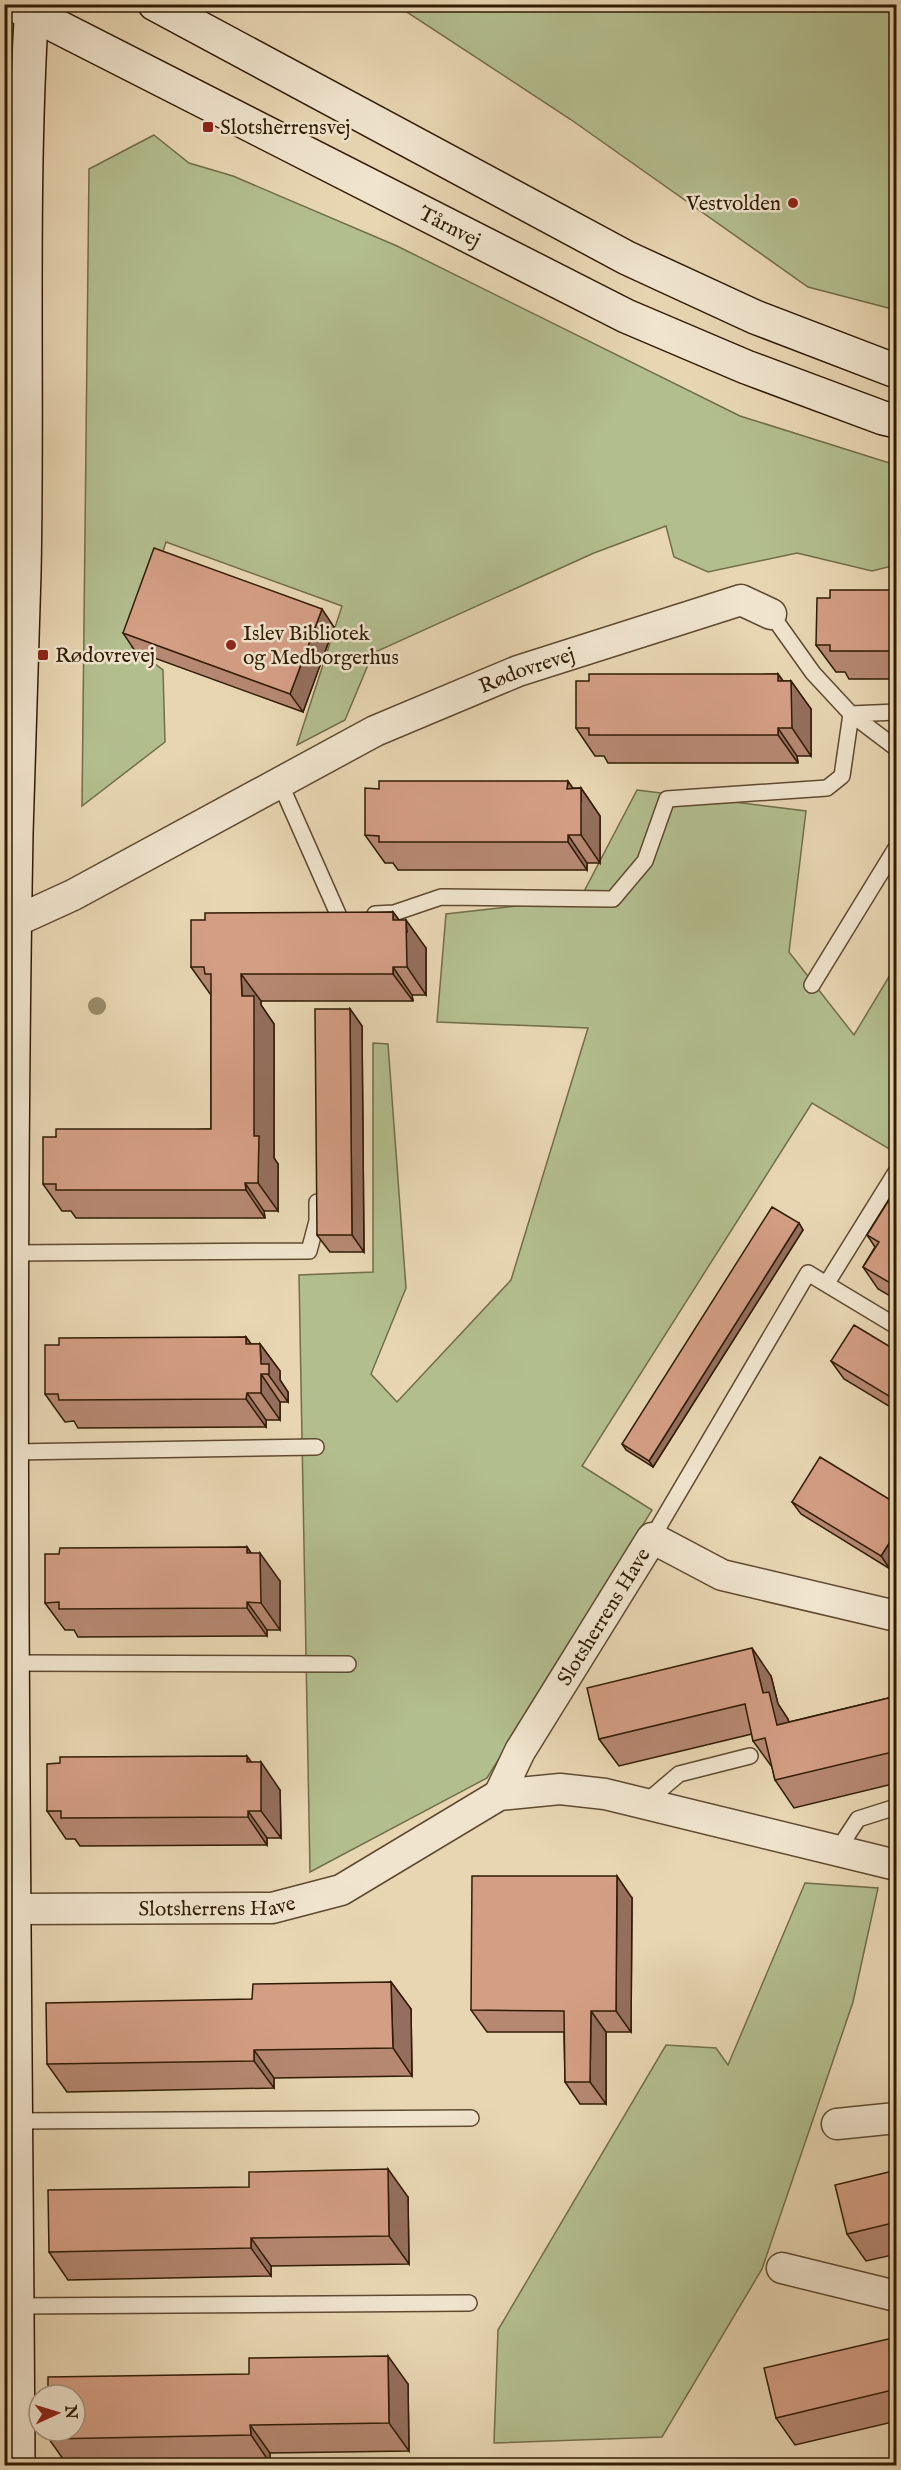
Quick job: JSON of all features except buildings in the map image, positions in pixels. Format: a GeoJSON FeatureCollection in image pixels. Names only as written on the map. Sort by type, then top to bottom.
{"type":"FeatureCollection","features":[{"type":"Feature","properties":{"kind":"street"},"geometry":{"type":"LineString","coordinates":[[155,4],[627,258],[754,317],[897,371]]}},
{"type":"Feature","properties":{"kind":"street"},"geometry":{"type":"LineString","coordinates":[[18,2466],[13,1909],[13,1253],[10,923],[27,399],[25,8]]}},
{"type":"Feature","properties":{"kind":"street","name":"Tårnvej"},"geometry":{"type":"LineString","coordinates":[[25,8],[626,316],[746,368],[883,418],[897,421]]}},
{"type":"Feature","properties":{"kind":"street","name":"Rødovrevej"},"geometry":{"type":"LineString","coordinates":[[10,923],[73,895],[375,731],[518,671],[741,600],[771,614]]}},
{"type":"Feature","properties":{"kind":"street","name":"Slotsherrens Have"},"geometry":{"type":"LineString","coordinates":[[500,1795],[520,1751],[652,1538],[722,1575],[897,1616]]}},
{"type":"Feature","properties":{"kind":"street","name":"Slotsherrens Have"},"geometry":{"type":"LineString","coordinates":[[13,1909],[272,1908],[341,1890],[500,1795],[560,1789],[605,1794],[645,1803],[897,1865]]}},
{"type":"Feature","properties":{"kind":"street"},"geometry":{"type":"LineString","coordinates":[[837,2124],[897,2118]]}},
{"type":"Feature","properties":{"kind":"street"},"geometry":{"type":"LineString","coordinates":[[782,2268],[897,2296]]}},
{"type":"Feature","properties":{"kind":"lane"},"geometry":{"type":"LineString","coordinates":[[771,614],[813,673],[851,714],[897,748]]}},
{"type":"Feature","properties":{"kind":"lane"},"geometry":{"type":"LineString","coordinates":[[851,714],[897,712]]}},
{"type":"Feature","properties":{"kind":"lane"},"geometry":{"type":"LineString","coordinates":[[280,783],[344,914],[394,913],[441,897],[613,899],[645,861],[667,799],[827,788],[842,776],[851,714]]}},
{"type":"Feature","properties":{"kind":"lane"},"geometry":{"type":"LineString","coordinates":[[812,985],[897,848]]}},
{"type":"Feature","properties":{"kind":"lane"},"geometry":{"type":"LineString","coordinates":[[827,1283],[897,1172]]}},
{"type":"Feature","properties":{"kind":"lane"},"geometry":{"type":"LineString","coordinates":[[13,1253],[309,1251],[317,1221],[317,1186]]}},
{"type":"Feature","properties":{"kind":"lane"},"geometry":{"type":"LineString","coordinates":[[652,1538],[808,1273],[897,1326]]}},
{"type":"Feature","properties":{"kind":"lane"},"geometry":{"type":"LineString","coordinates":[[13,1452],[316,1447]]}},
{"type":"Feature","properties":{"kind":"lane"},"geometry":{"type":"LineString","coordinates":[[13,1663],[348,1664]]}},
{"type":"Feature","properties":{"kind":"lane"},"geometry":{"type":"LineString","coordinates":[[645,1803],[679,1774],[750,1756]]}},
{"type":"Feature","properties":{"kind":"lane"},"geometry":{"type":"LineString","coordinates":[[837,1851],[858,1819],[897,1807]]}},
{"type":"Feature","properties":{"kind":"lane"},"geometry":{"type":"LineString","coordinates":[[15,2121],[471,2118]]}},
{"type":"Feature","properties":{"kind":"lane"},"geometry":{"type":"LineString","coordinates":[[16,2306],[469,2303]]}},
{"type":"Feature","properties":{"kind":"green space","name":"Vestvolden"},"geometry":{"type":"Polygon","coordinates":[[[396,5],[896,5],[896,310],[808,287],[570,119],[396,5]]]}},
{"type":"Feature","properties":{"kind":"green space"},"geometry":{"type":"Polygon","coordinates":[[[154,135],[189,163],[233,176],[397,246],[740,416],[896,465],[896,565],[872,571],[797,553],[708,572],[674,557],[666,526],[594,553],[373,653],[345,720],[297,745],[342,606],[166,542],[132,647],[163,670],[165,742],[82,806],[89,169],[154,135]]]}},
{"type":"Feature","properties":{"kind":"green space"},"geometry":{"type":"Polygon","coordinates":[[[637,790],[806,811],[789,952],[854,1035],[896,965],[896,1153],[812,1103],[582,1466],[652,1510],[487,1778],[310,1872],[299,1275],[373,1272],[373,1043],[388,1044],[406,1288],[371,1374],[397,1402],[511,1280],[588,1028],[437,1022],[446,914],[580,899],[637,790]]]}},
{"type":"Feature","properties":{"kind":"green space"},"geometry":{"type":"Polygon","coordinates":[[[805,1883],[878,1888],[853,2002],[762,2269],[662,2437],[494,2443],[498,2330],[666,2045],[716,2048],[728,2065],[805,1883]]]}},
{"type":"Feature","properties":{"kind":"place","name":"Slotsherrensvej"},"geometry":{"type":"Point","coordinates":[208,127]}},
{"type":"Feature","properties":{"kind":"place","name":"Vestvolden"},"geometry":{"type":"Point","coordinates":[793,203]}},
{"type":"Feature","properties":{"kind":"place","name":"Islev Bibliotek og Medborgerhus"},"geometry":{"type":"Point","coordinates":[231,645]}},
{"type":"Feature","properties":{"kind":"place","name":"Rødovrevej"},"geometry":{"type":"Point","coordinates":[43,655]}}]}
